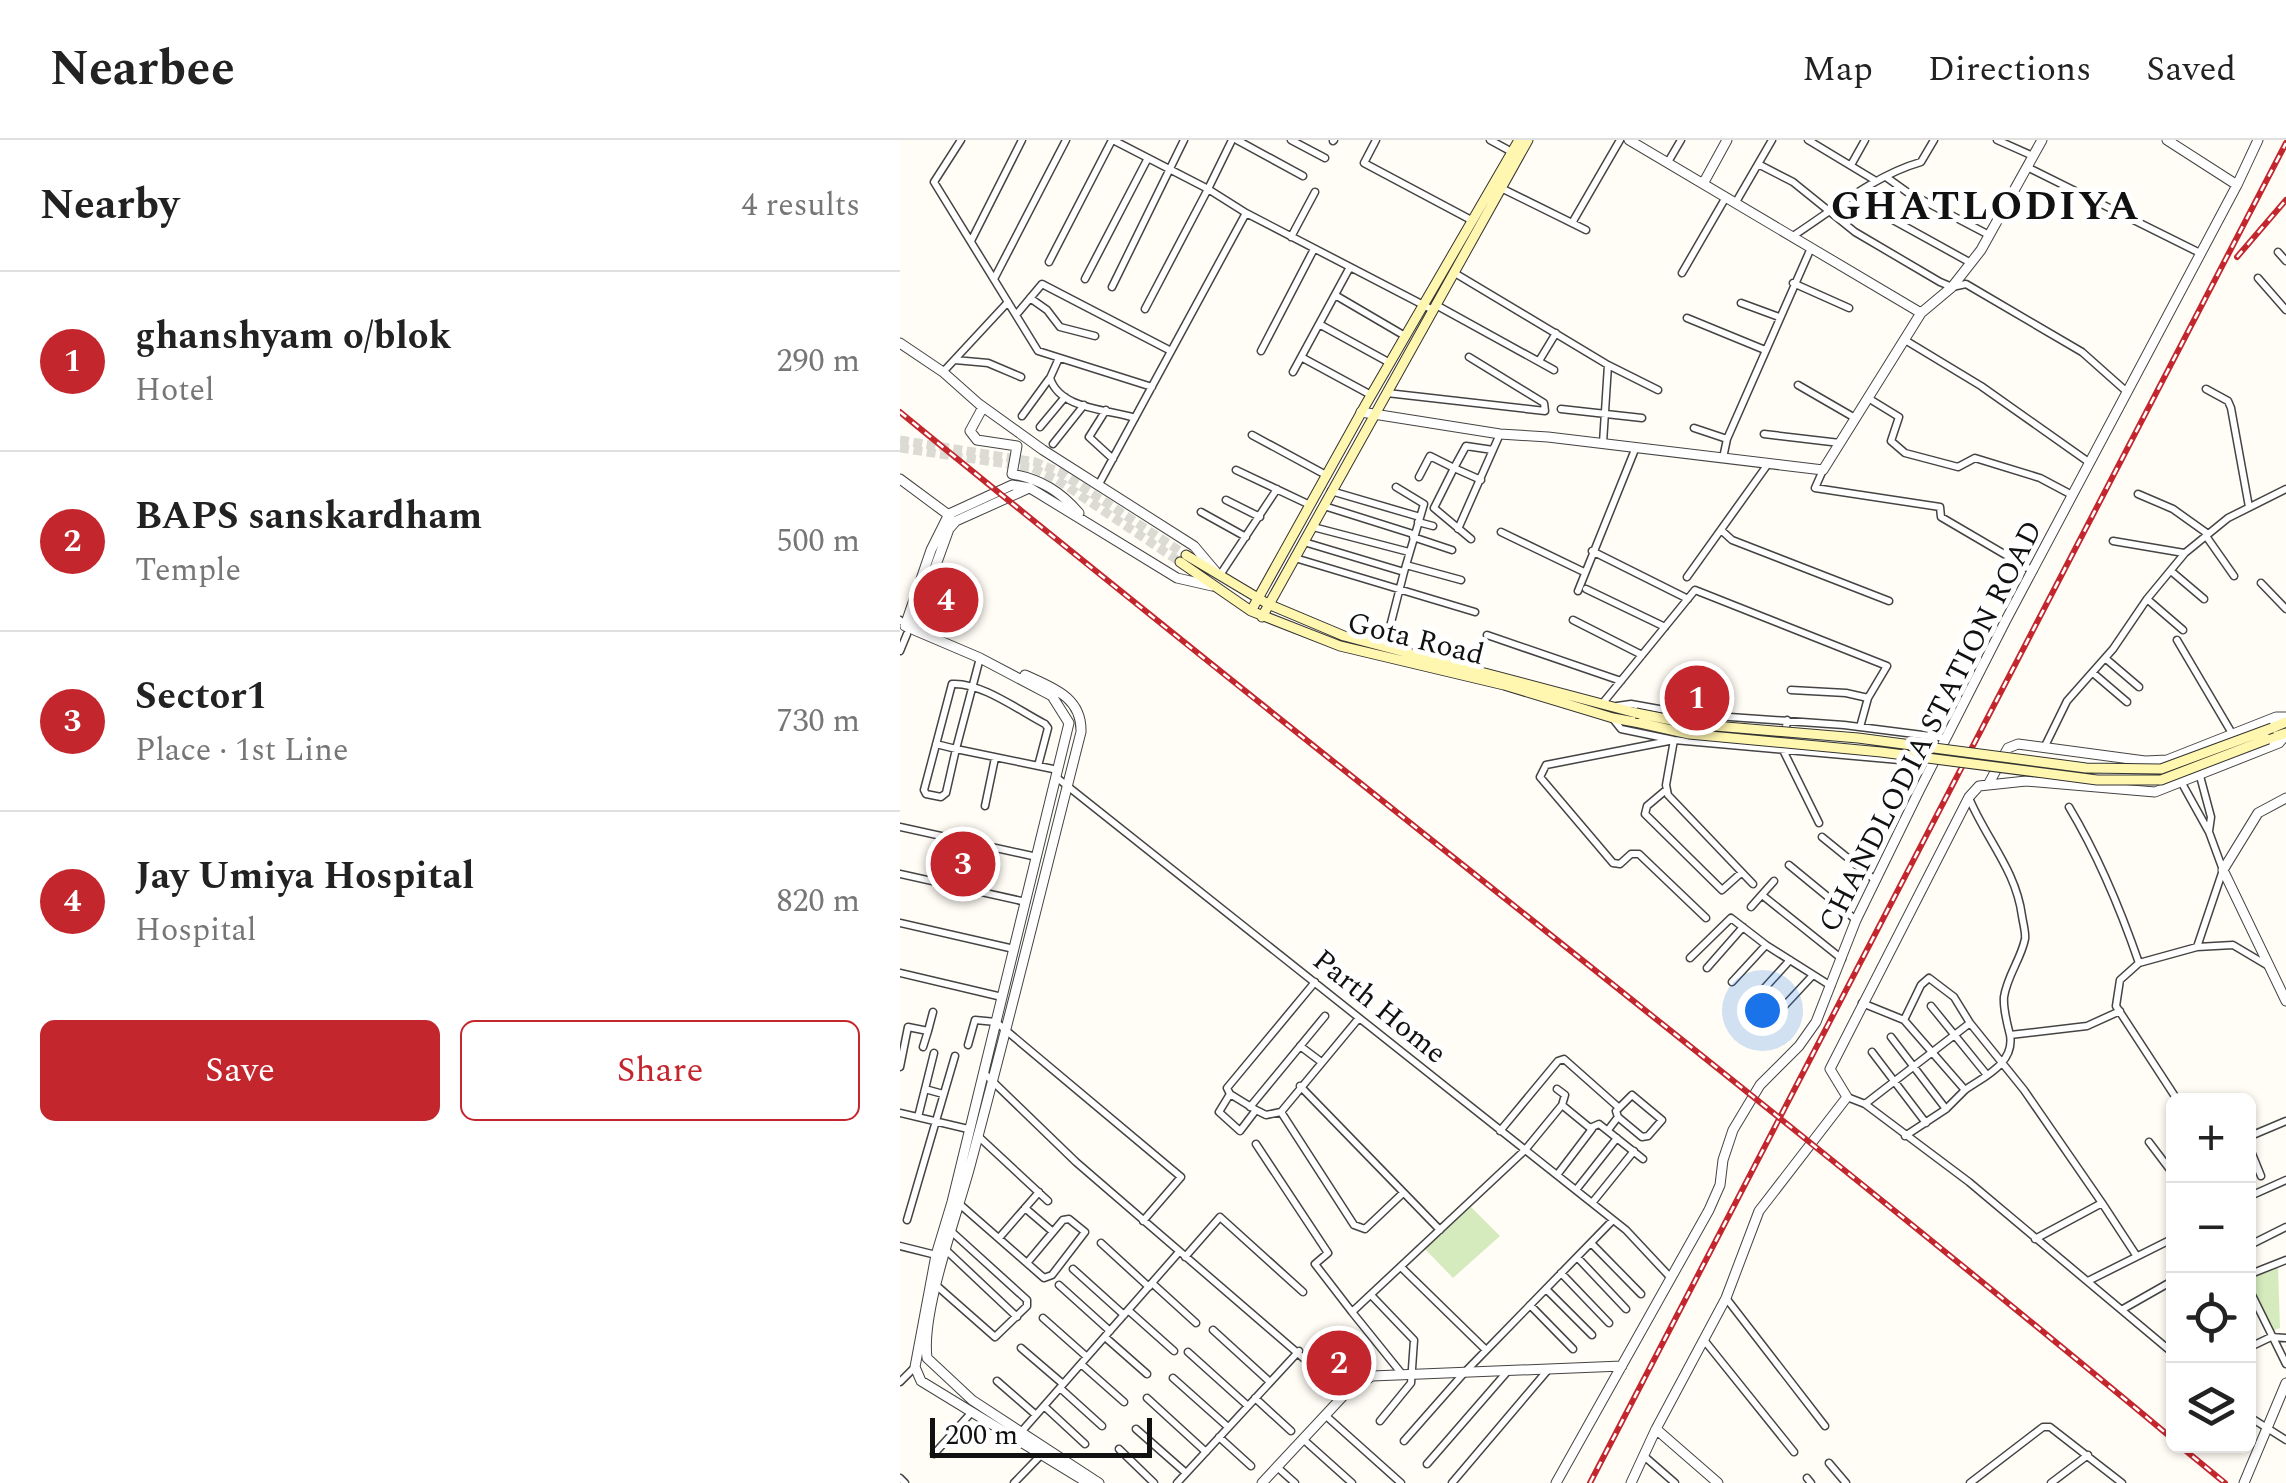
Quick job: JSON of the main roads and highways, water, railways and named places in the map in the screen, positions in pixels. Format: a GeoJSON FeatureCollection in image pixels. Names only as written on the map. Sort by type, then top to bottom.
{"type":"FeatureCollection","features":[{"type":"Feature","properties":{"kind":"main road"},"geometry":{"type":"LineString","coordinates":[[1251,612],[1326,475],[1386,393],[1473,221],[1519,140]]}},
{"type":"Feature","properties":{"kind":"main road"},"geometry":{"type":"LineString","coordinates":[[1262,616],[1331,490],[1367,414],[1371,396],[1406,336],[1454,272],[1528,140]]}},
{"type":"Feature","properties":{"kind":"main road","name":"Gota Road"},"geometry":{"type":"LineString","coordinates":[[1183,558],[1268,604],[1344,636],[1608,710],[1340,646],[1251,612],[1183,558]]}},
{"type":"Feature","properties":{"kind":"main road"},"geometry":{"type":"LineString","coordinates":[[1608,710],[1689,734],[1881,752],[2098,780],[2162,780],[2286,734]]}},
{"type":"Feature","properties":{"kind":"main road"},"geometry":{"type":"LineString","coordinates":[[1638,718],[1858,738],[2086,768],[2161,769],[2272,728],[2286,719]]}},
{"type":"Feature","properties":{"kind":"tunnel"},"geometry":{"type":"LineString","coordinates":[[900,440],[1035,462],[1059,472],[1186,555]]}},
{"type":"Feature","properties":{"kind":"tunnel"},"geometry":{"type":"LineString","coordinates":[[900,448],[1033,468],[1056,479],[1180,562]]}},
{"type":"Feature","properties":{"kind":"railway"},"geometry":{"type":"LineString","coordinates":[[1590,1483],[2286,143]]}},
{"type":"Feature","properties":{"kind":"railway"},"geometry":{"type":"LineString","coordinates":[[2237,257],[2286,200]]}},
{"type":"Feature","properties":{"kind":"railway"},"geometry":{"type":"LineString","coordinates":[[900,412],[1858,1181],[2166,1433]]}},
{"type":"Feature","properties":{"kind":"railway"},"geometry":{"type":"LineString","coordinates":[[2189,1453],[2225,1483]]}},
{"type":"Feature","properties":{"kind":"place","name":"Jay Umiya Hospital"},"geometry":{"type":"Point","coordinates":[946,600]}},
{"type":"Feature","properties":{"kind":"place","name":"ghanshyam o/blok"},"geometry":{"type":"Point","coordinates":[1697,698]}},
{"type":"Feature","properties":{"kind":"place","name":"Sector1"},"geometry":{"type":"Point","coordinates":[963,864]}},
{"type":"Feature","properties":{"kind":"place","name":"BAPS sanskardham"},"geometry":{"type":"Point","coordinates":[1339,1363]}},
{"type":"Feature","properties":{"kind":"district","name":"GHATLODIYA"},"geometry":{"type":"Point","coordinates":[1986,205]}}]}
